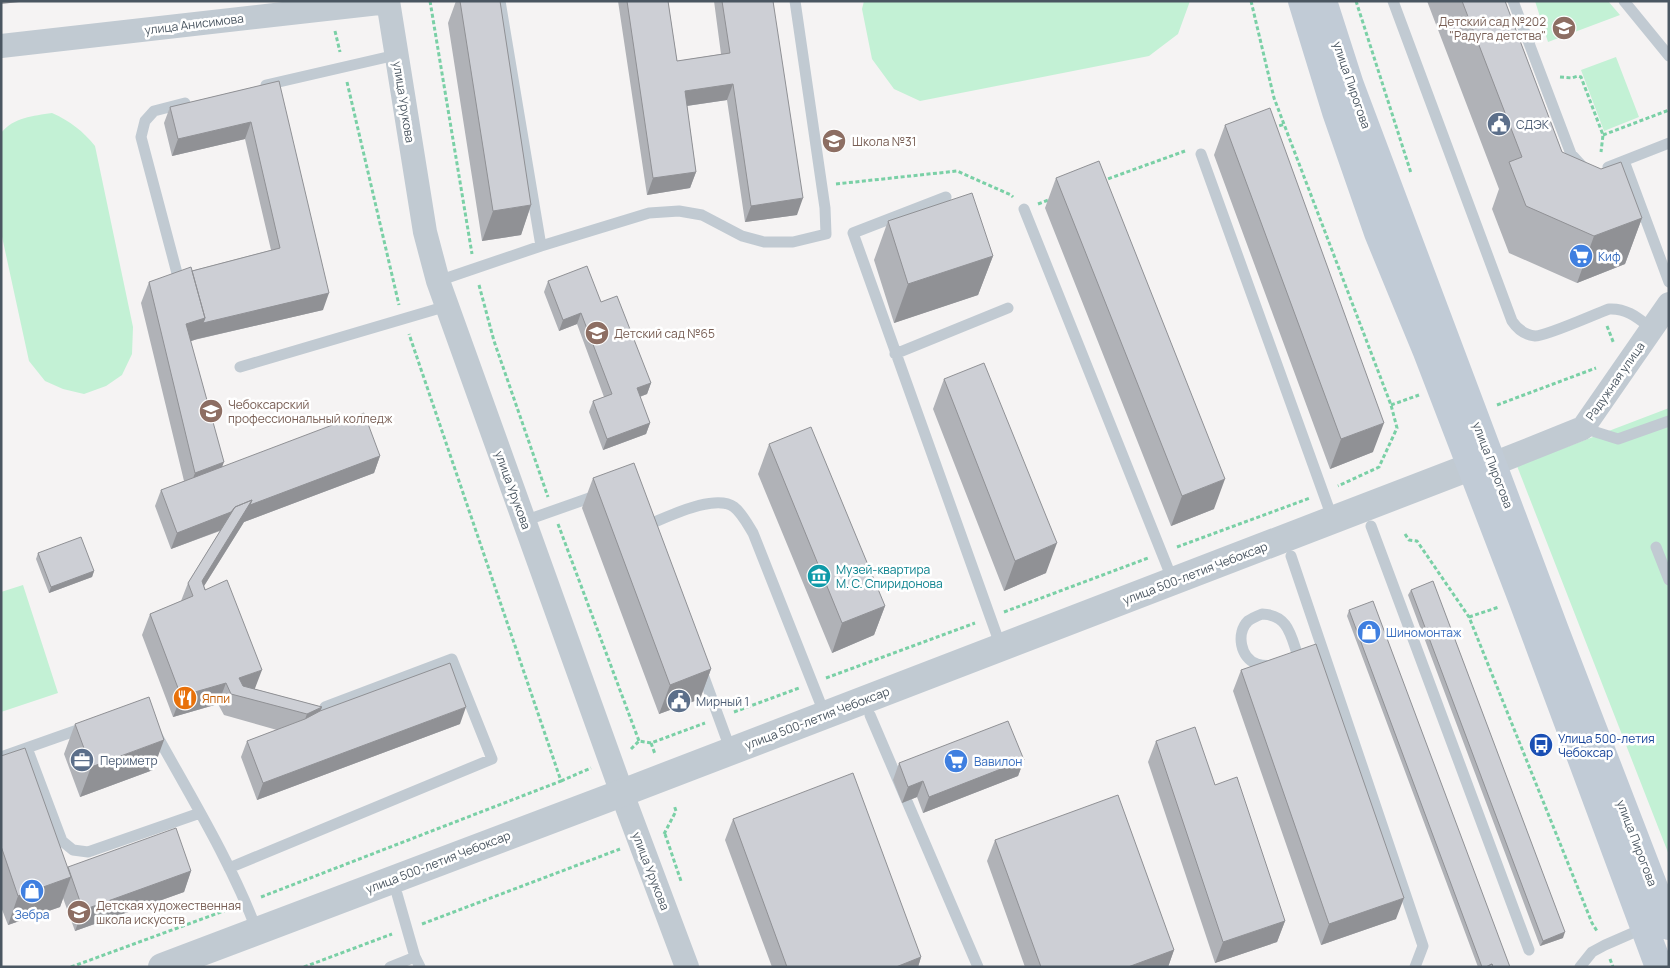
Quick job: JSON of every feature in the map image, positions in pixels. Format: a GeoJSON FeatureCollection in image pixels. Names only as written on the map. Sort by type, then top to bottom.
{"type":"FeatureCollection","features":[{"type":"Feature","properties":{"kind":"main road","name":"улица Пирогова"},"geometry":{"type":"LineString","coordinates":[[1302,1],[1336,112],[1378,233],[1427,352],[1480,472],[1660,924],[1659,967]]}},
{"type":"Feature","properties":{"kind":"main road","name":"улица Пирогова"},"geometry":{"type":"LineString","coordinates":[[1323,1],[1480,472]]}},
{"type":"Feature","properties":{"kind":"street","name":"улица Анисимова"},"geometry":{"type":"LineString","coordinates":[[1,46],[388,2]]}},
{"type":"Feature","properties":{"kind":"street","name":"улица Урукова"},"geometry":{"type":"LineString","coordinates":[[388,2],[425,232],[438,281],[624,800],[687,967]]}},
{"type":"Feature","properties":{"kind":"street","name":"Радужная улица"},"geometry":{"type":"LineString","coordinates":[[1480,472],[1583,428],[1669,304]]}},
{"type":"Feature","properties":{"kind":"street","name":"улица 500-летия Чебоксар"},"geometry":{"type":"LineString","coordinates":[[1288,547],[1333,520],[1480,472]]}},
{"type":"Feature","properties":{"kind":"street","name":"улица 500-летия Чебоксар"},"geometry":{"type":"LineString","coordinates":[[162,967],[260,938],[1288,547],[1372,526],[1480,472]]}},
{"type":"Feature","properties":{"kind":"street","name":"улица 500-летия Чебоксар"},"geometry":{"type":"LineString","coordinates":[[624,800],[731,751],[828,722]]}},
{"type":"Feature","properties":{"kind":"street","name":"улица 500-летия Чебоксар"},"geometry":{"type":"LineString","coordinates":[[207,967],[260,938]]}},
{"type":"Feature","properties":{"kind":"lane"},"geometry":{"type":"LineString","coordinates":[[500,1],[541,246]]}},
{"type":"Feature","properties":{"kind":"lane"},"geometry":{"type":"LineString","coordinates":[[438,281],[649,212],[679,211],[702,215],[742,236],[764,242],[793,242],[826,234],[825,208],[795,1]]}},
{"type":"Feature","properties":{"kind":"lane"},"geometry":{"type":"LineString","coordinates":[[1393,1],[1512,321],[1516,327],[1527,334],[1540,336],[1609,309],[1630,312],[1652,328]]}},
{"type":"Feature","properties":{"kind":"lane"},"geometry":{"type":"LineString","coordinates":[[1513,1],[1571,154],[1578,163],[1583,167],[1595,170],[1669,143]]}},
{"type":"Feature","properties":{"kind":"lane"},"geometry":{"type":"LineString","coordinates":[[1624,1],[1669,56]]}},
{"type":"Feature","properties":{"kind":"lane"},"geometry":{"type":"LineString","coordinates":[[258,87],[396,55]]}},
{"type":"Feature","properties":{"kind":"lane"},"geometry":{"type":"LineString","coordinates":[[178,277],[141,137],[145,121],[154,111],[201,100]]}},
{"type":"Feature","properties":{"kind":"lane"},"geometry":{"type":"LineString","coordinates":[[1201,154],[1333,520]]}},
{"type":"Feature","properties":{"kind":"lane"},"geometry":{"type":"LineString","coordinates":[[1624,161],[1669,282]]}},
{"type":"Feature","properties":{"kind":"lane"},"geometry":{"type":"LineString","coordinates":[[946,197],[853,233],[1004,655]]}},
{"type":"Feature","properties":{"kind":"lane"},"geometry":{"type":"LineString","coordinates":[[1024,209],[1177,590]]}},
{"type":"Feature","properties":{"kind":"lane"},"geometry":{"type":"LineString","coordinates":[[240,367],[447,306]]}},
{"type":"Feature","properties":{"kind":"lane"},"geometry":{"type":"LineString","coordinates":[[895,354],[1008,308]]}},
{"type":"Feature","properties":{"kind":"lane"},"geometry":{"type":"LineString","coordinates":[[1583,428],[1618,440],[1669,421]]}},
{"type":"Feature","properties":{"kind":"lane"},"geometry":{"type":"LineString","coordinates":[[524,521],[612,490]]}},
{"type":"Feature","properties":{"kind":"lane"},"geometry":{"type":"LineString","coordinates":[[647,525],[703,505],[722,502],[735,508],[753,532],[828,722]]}},
{"type":"Feature","properties":{"kind":"lane"},"geometry":{"type":"LineString","coordinates":[[1372,526],[1529,950]]}},
{"type":"Feature","properties":{"kind":"lane"},"geometry":{"type":"LineString","coordinates":[[1288,547],[1311,655],[1423,946],[1415,967]]}},
{"type":"Feature","properties":{"kind":"lane"},"geometry":{"type":"LineString","coordinates":[[1656,547],[1669,580]]}},
{"type":"Feature","properties":{"kind":"lane"},"geometry":{"type":"LineString","coordinates":[[1262,614],[1278,617],[1311,655],[1276,665],[1256,664],[1244,652],[1241,644],[1241,635],[1248,621],[1262,614]]}},
{"type":"Feature","properties":{"kind":"lane"},"geometry":{"type":"LineString","coordinates":[[229,868],[492,760],[452,659],[325,707]]}},
{"type":"Feature","properties":{"kind":"lane"},"geometry":{"type":"LineString","coordinates":[[699,662],[731,751]]}},
{"type":"Feature","properties":{"kind":"lane"},"geometry":{"type":"LineString","coordinates":[[866,708],[978,967]]}},
{"type":"Feature","properties":{"kind":"lane"},"geometry":{"type":"LineString","coordinates":[[149,722],[229,868],[260,938]]}},
{"type":"Feature","properties":{"kind":"lane"},"geometry":{"type":"LineString","coordinates":[[1,757],[97,723]]}},
{"type":"Feature","properties":{"kind":"lane"},"geometry":{"type":"LineString","coordinates":[[27,748],[62,841],[73,850],[88,852],[200,813]]}},
{"type":"Feature","properties":{"kind":"lane"},"geometry":{"type":"LineString","coordinates":[[390,967],[418,962],[394,887]]}},
{"type":"Feature","properties":{"kind":"lane"},"geometry":{"type":"LineString","coordinates":[[1580,967],[1592,952],[1605,944],[1660,924]]}},
{"type":"Feature","properties":{"kind":"path"},"geometry":{"type":"LineString","coordinates":[[430,1],[474,269],[494,341],[553,511],[639,742]]}},
{"type":"Feature","properties":{"kind":"path"},"geometry":{"type":"LineString","coordinates":[[1251,1],[1274,98],[1391,405],[1397,428],[1379,467],[1323,493]]}},
{"type":"Feature","properties":{"kind":"path"},"geometry":{"type":"LineString","coordinates":[[329,9],[395,294],[561,780]]}},
{"type":"Feature","properties":{"kind":"path"},"geometry":{"type":"LineString","coordinates":[[1544,82],[1557,77],[1581,77],[1603,135],[1595,170]]}},
{"type":"Feature","properties":{"kind":"path"},"geometry":{"type":"LineString","coordinates":[[1603,135],[1669,110]]}},
{"type":"Feature","properties":{"kind":"path"},"geometry":{"type":"LineString","coordinates":[[1266,131],[1284,124]]}},
{"type":"Feature","properties":{"kind":"path"},"geometry":{"type":"LineString","coordinates":[[1098,182],[1190,149],[1201,154]]}},
{"type":"Feature","properties":{"kind":"path"},"geometry":{"type":"LineString","coordinates":[[822,186],[957,172],[1011,195],[1024,209],[1052,199]]}},
{"type":"Feature","properties":{"kind":"path"},"geometry":{"type":"LineString","coordinates":[[1602,312],[1615,347]]}},
{"type":"Feature","properties":{"kind":"path"},"geometry":{"type":"LineString","coordinates":[[1490,407],[1600,367]]}},
{"type":"Feature","properties":{"kind":"path"},"geometry":{"type":"LineString","coordinates":[[1391,405],[1422,394]]}},
{"type":"Feature","properties":{"kind":"path"},"geometry":{"type":"LineString","coordinates":[[1405,534],[1409,540],[1417,541],[1469,617],[1592,923],[1602,937]]}},
{"type":"Feature","properties":{"kind":"path"},"geometry":{"type":"LineString","coordinates":[[1469,617],[1502,606]]}},
{"type":"Feature","properties":{"kind":"path"},"geometry":{"type":"LineString","coordinates":[[627,753],[639,742],[651,743],[657,760]]}},
{"type":"Feature","properties":{"kind":"path"},"geometry":{"type":"LineString","coordinates":[[71,967],[246,903],[596,766]]}},
{"type":"Feature","properties":{"kind":"path"},"geometry":{"type":"LineString","coordinates":[[665,834],[676,811],[674,805]]}},
{"type":"Feature","properties":{"kind":"path"},"geometry":{"type":"LineString","coordinates":[[304,967],[622,848]]}},
{"type":"Feature","properties":{"kind":"green space"},"geometry":{"type":"Polygon","coordinates":[[[864,1],[1190,1],[1178,34],[1149,56],[920,101],[894,89],[872,59],[862,9],[864,1]]]}},
{"type":"Feature","properties":{"kind":"green space","name":"Детский сад №202 \"Радуга детства\""},"geometry":{"type":"Polygon","coordinates":[[[1535,1],[1608,1],[1620,15],[1548,42],[1535,1]]]}},
{"type":"Feature","properties":{"kind":"green space"},"geometry":{"type":"Polygon","coordinates":[[[1616,57],[1639,117],[1604,131],[1581,70],[1616,57]]]}},
{"type":"Feature","properties":{"kind":"green space"},"geometry":{"type":"Polygon","coordinates":[[[52,113],[76,127],[95,146],[133,327],[132,354],[122,375],[106,386],[84,394],[63,389],[45,381],[29,361],[1,232],[1,133],[18,120],[52,113]]]}},
{"type":"Feature","properties":{"kind":"green space"},"geometry":{"type":"Polygon","coordinates":[[[1669,408],[1669,855],[1517,466],[1669,408]]]}},
{"type":"Feature","properties":{"kind":"green space"},"geometry":{"type":"Polygon","coordinates":[[[23,585],[58,693],[1,712],[1,592],[23,585]]]}},
{"type":"Feature","properties":{"kind":"building"},"geometry":{"type":"Polygon","coordinates":[[[460,1],[500,1],[531,205],[493,211],[460,1]]]}},
{"type":"Feature","properties":{"kind":"building"},"geometry":{"type":"Polygon","coordinates":[[[627,1],[668,1],[677,61],[730,53],[722,1],[773,1],[803,198],[751,206],[733,84],[685,91],[696,172],[653,178],[627,1]]]}},
{"type":"Feature","properties":{"kind":"building"},"geometry":{"type":"Polygon","coordinates":[[[1462,1],[1505,1],[1562,152],[1601,169],[1621,162],[1642,218],[1594,236],[1526,206],[1509,162],[1522,157],[1462,1]]]}},
{"type":"Feature","properties":{"kind":"building"},"geometry":{"type":"Polygon","coordinates":[[[279,81],[329,293],[203,323],[205,318],[192,271],[280,248],[251,122],[178,139],[170,107],[279,81]]]}},
{"type":"Feature","properties":{"kind":"building"},"geometry":{"type":"Polygon","coordinates":[[[1270,108],[1384,423],[1341,439],[1225,125],[1270,108]]]}},
{"type":"Feature","properties":{"kind":"building"},"geometry":{"type":"Polygon","coordinates":[[[1099,161],[1225,479],[1182,496],[1056,178],[1099,161]]]}},
{"type":"Feature","properties":{"kind":"building"},"geometry":{"type":"Polygon","coordinates":[[[972,193],[993,256],[908,284],[888,221],[972,193]]]}},
{"type":"Feature","properties":{"kind":"building"},"geometry":{"type":"Polygon","coordinates":[[[587,266],[601,302],[617,296],[651,383],[637,388],[650,423],[607,439],[593,401],[612,394],[581,313],[563,320],[548,281],[587,266]]]}},
{"type":"Feature","properties":{"kind":"building"},"geometry":{"type":"Polygon","coordinates":[[[191,267],[205,318],[186,324],[224,462],[195,473],[149,282],[191,267]]]}},
{"type":"Feature","properties":{"kind":"building"},"geometry":{"type":"Polygon","coordinates":[[[984,363],[1057,543],[1015,561],[944,379],[984,363]]]}},
{"type":"Feature","properties":{"kind":"building"},"geometry":{"type":"Polygon","coordinates":[[[364,413],[380,456],[250,505],[252,500],[235,507],[231,512],[177,533],[161,490],[364,413]]]}},
{"type":"Feature","properties":{"kind":"building"},"geometry":{"type":"Polygon","coordinates":[[[811,427],[885,606],[842,623],[769,444],[811,427]]]}},
{"type":"Feature","properties":{"kind":"building"},"geometry":{"type":"Polygon","coordinates":[[[634,463],[711,669],[670,685],[593,478],[634,463]]]}},
{"type":"Feature","properties":{"kind":"building"},"geometry":{"type":"Polygon","coordinates":[[[252,500],[202,581],[205,590],[227,580],[262,670],[239,678],[243,686],[322,707],[307,714],[231,694],[226,683],[181,696],[150,614],[193,596],[188,583],[235,507],[252,500]]]}},
{"type":"Feature","properties":{"kind":"building"},"geometry":{"type":"Polygon","coordinates":[[[81,537],[94,571],[51,587],[38,553],[81,537]]]}},
{"type":"Feature","properties":{"kind":"building"},"geometry":{"type":"Polygon","coordinates":[[[1433,581],[1565,932],[1543,941],[1411,590],[1433,581]]]}},
{"type":"Feature","properties":{"kind":"building"},"geometry":{"type":"Polygon","coordinates":[[[1373,601],[1510,967],[1493,967],[1492,964],[1482,967],[1349,610],[1373,601]]]}},
{"type":"Feature","properties":{"kind":"building"},"geometry":{"type":"Polygon","coordinates":[[[1316,644],[1404,898],[1329,924],[1241,670],[1316,644]]]}},
{"type":"Feature","properties":{"kind":"building"},"geometry":{"type":"Polygon","coordinates":[[[450,663],[466,707],[263,783],[247,741],[305,719],[320,711],[450,663]]]}},
{"type":"Feature","properties":{"kind":"building"},"geometry":{"type":"Polygon","coordinates":[[[149,697],[164,740],[91,767],[75,724],[149,697]]]}},
{"type":"Feature","properties":{"kind":"building"},"geometry":{"type":"Polygon","coordinates":[[[1008,721],[1024,760],[929,797],[923,781],[908,787],[899,763],[1008,721]]]}},
{"type":"Feature","properties":{"kind":"building"},"geometry":{"type":"Polygon","coordinates":[[[1195,727],[1215,785],[1237,777],[1285,921],[1223,942],[1156,741],[1195,727]]]}},
{"type":"Feature","properties":{"kind":"building"},"geometry":{"type":"Polygon","coordinates":[[[25,748],[71,877],[18,896],[1,846],[1,756],[25,748]]]}},
{"type":"Feature","properties":{"kind":"building"},"geometry":{"type":"Polygon","coordinates":[[[853,773],[921,957],[896,967],[787,967],[733,819],[853,773]]]}},
{"type":"Feature","properties":{"kind":"building"},"geometry":{"type":"Polygon","coordinates":[[[1118,795],[1174,950],[1128,967],[1041,967],[995,840],[1118,795]]]}},
{"type":"Feature","properties":{"kind":"building"},"geometry":{"type":"Polygon","coordinates":[[[176,828],[191,871],[83,910],[68,867],[176,828]]]}},
{"type":"Feature","properties":{"kind":"place","name":"Детский сад №202 \"Радуга детства\""},"geometry":{"type":"Point","coordinates":[1564,28]}},
{"type":"Feature","properties":{"kind":"place","name":"СДЭК"},"geometry":{"type":"Point","coordinates":[1499,124]}},
{"type":"Feature","properties":{"kind":"place","name":"Школа №31"},"geometry":{"type":"Point","coordinates":[834,141]}},
{"type":"Feature","properties":{"kind":"place","name":"Киф"},"geometry":{"type":"Point","coordinates":[1581,256]}},
{"type":"Feature","properties":{"kind":"place","name":"Детский сад №65"},"geometry":{"type":"Point","coordinates":[597,333]}},
{"type":"Feature","properties":{"kind":"place","name":"Чебоксарский профессиональный колледж"},"geometry":{"type":"Point","coordinates":[211,411]}},
{"type":"Feature","properties":{"kind":"place","name":"Музей-квартира М. С. Спиридонова"},"geometry":{"type":"Point","coordinates":[819,576]}},
{"type":"Feature","properties":{"kind":"place","name":"Шиномонтаж"},"geometry":{"type":"Point","coordinates":[1369,632]}},
{"type":"Feature","properties":{"kind":"place","name":"Яппи"},"geometry":{"type":"Point","coordinates":[185,698]}},
{"type":"Feature","properties":{"kind":"place","name":"Мирный 1"},"geometry":{"type":"Point","coordinates":[679,701]}},
{"type":"Feature","properties":{"kind":"place","name":"Улица 500-летия Чебоксар"},"geometry":{"type":"Point","coordinates":[1541,745]}},
{"type":"Feature","properties":{"kind":"place","name":"Периметр"},"geometry":{"type":"Point","coordinates":[82,760]}},
{"type":"Feature","properties":{"kind":"place","name":"Вавилон"},"geometry":{"type":"Point","coordinates":[956,761]}},
{"type":"Feature","properties":{"kind":"place","name":"Зебра"},"geometry":{"type":"Point","coordinates":[32,891]}},
{"type":"Feature","properties":{"kind":"place","name":"Детская художественная школа искусств"},"geometry":{"type":"Point","coordinates":[79,912]}}]}
